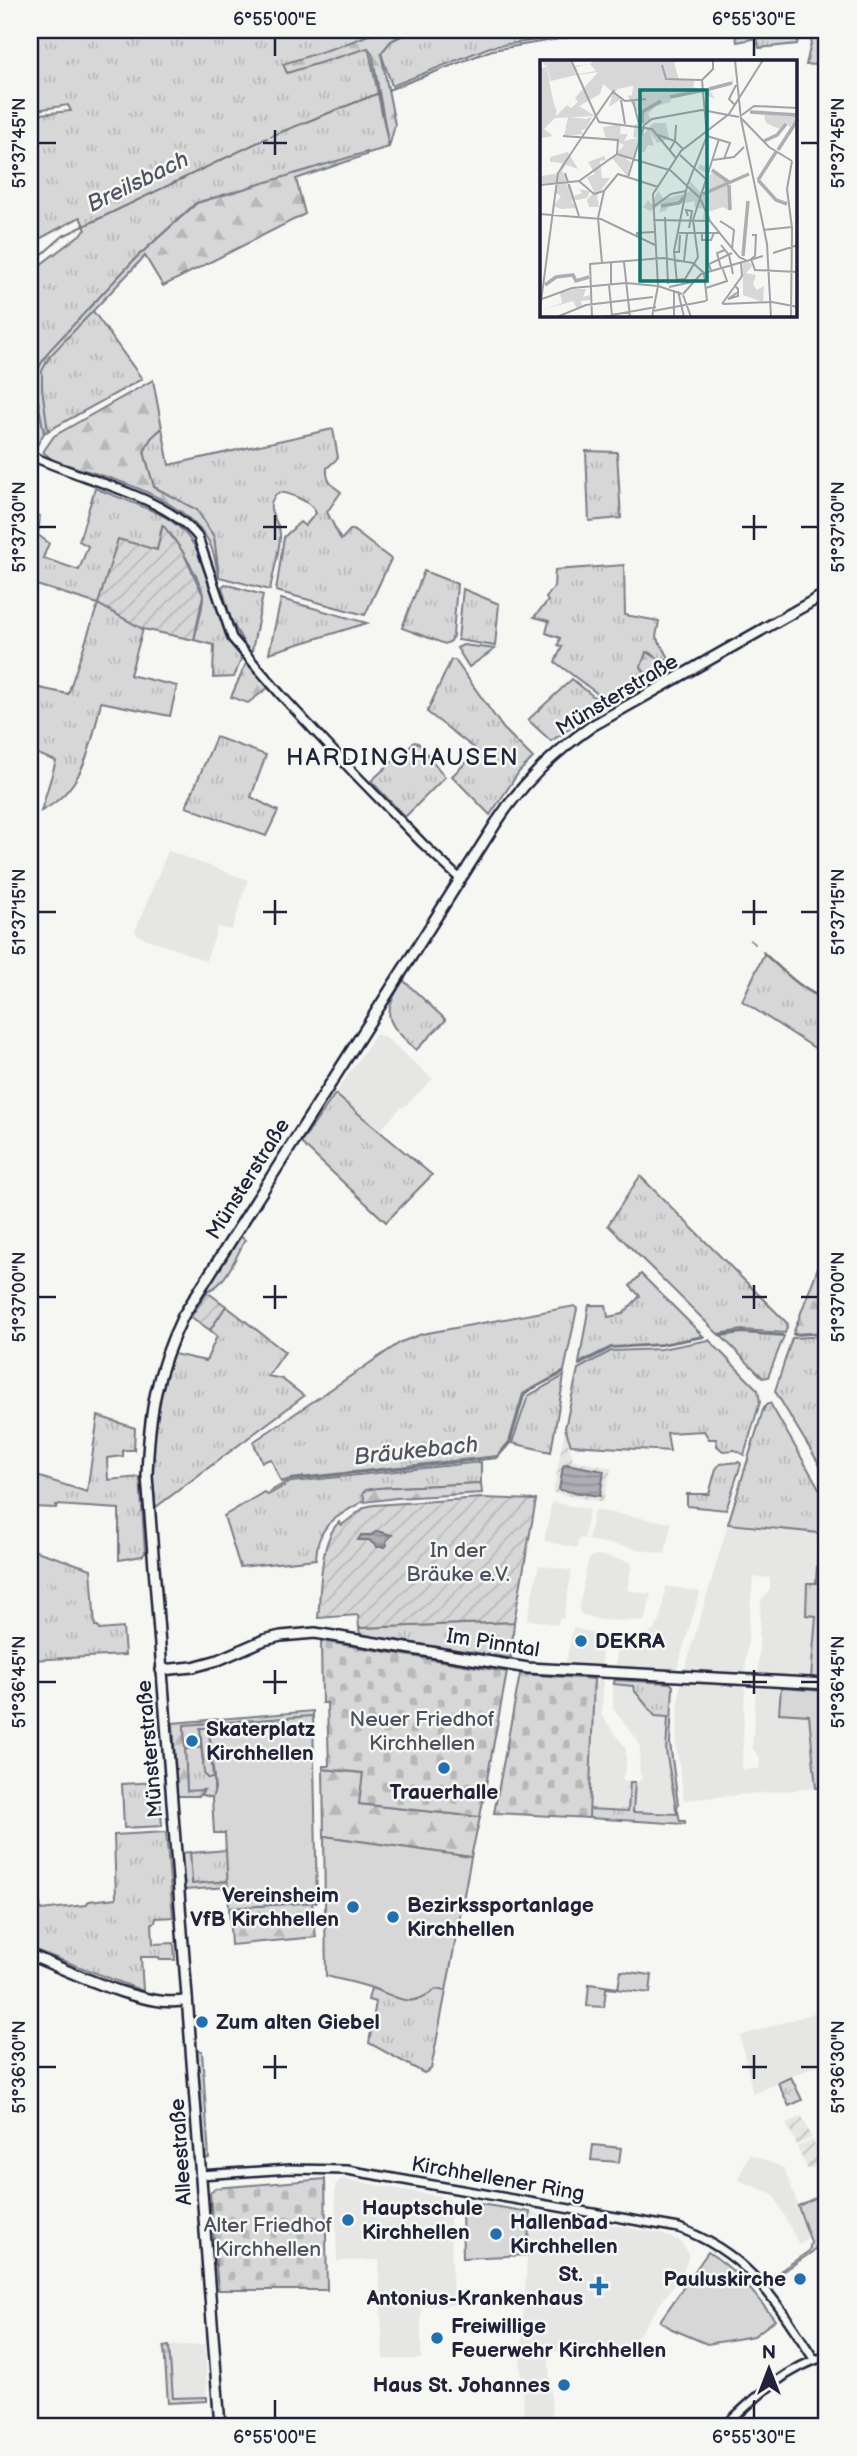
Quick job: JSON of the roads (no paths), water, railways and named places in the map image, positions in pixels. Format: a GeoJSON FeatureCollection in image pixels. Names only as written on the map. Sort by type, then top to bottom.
{"type":"FeatureCollection","features":[{"type":"Feature","properties":{"kind":"main road","name":"Münsterstraße"},"geometry":{"type":"LineString","coordinates":[[187,2000],[148,1476],[148,1440],[158,1377],[169,1346],[183,1316],[227,1245],[521,788],[568,742],[592,726],[827,593]]}},
{"type":"Feature","properties":{"kind":"main road","name":"Im Pinntal"},"geometry":{"type":"LineString","coordinates":[[161,1670],[193,1667],[218,1660],[264,1640],[315,1633],[528,1668],[827,1685]]}},
{"type":"Feature","properties":{"kind":"main road"},"geometry":{"type":"LineString","coordinates":[[30,1955],[125,1993],[152,1999],[175,1997],[187,2000]]}},
{"type":"Feature","properties":{"kind":"main road","name":"Alleestraße"},"geometry":{"type":"LineString","coordinates":[[187,2000],[220,2426]]}},
{"type":"Feature","properties":{"kind":"street"},"geometry":{"type":"LineString","coordinates":[[30,455],[75,475],[152,503],[176,515],[188,525],[198,537],[232,638],[353,772],[460,879]]}},
{"type":"Feature","properties":{"kind":"street","name":"Kirchhellener Ring"},"geometry":{"type":"LineString","coordinates":[[201,2175],[290,2169],[347,2170],[679,2228],[708,2239],[745,2266],[779,2308],[814,2360]]}},
{"type":"Feature","properties":{"kind":"street"},"geometry":{"type":"LineString","coordinates":[[725,2426],[788,2372],[827,2356]]}},
{"type":"Feature","properties":{"kind":"waterway","name":"Breilsbach"},"geometry":{"type":"LineString","coordinates":[[388,90],[492,50],[612,30]]}},
{"type":"Feature","properties":{"kind":"waterway","name":"Breilsbach"},"geometry":{"type":"LineString","coordinates":[[271,136],[379,93]]}},
{"type":"Feature","properties":{"kind":"waterway","name":"Breilsbach"},"geometry":{"type":"LineString","coordinates":[[30,265],[63,236],[267,138]]}},
{"type":"Feature","properties":{"kind":"waterway"},"geometry":{"type":"LineString","coordinates":[[750,940],[755,944]]}},
{"type":"Feature","properties":{"kind":"waterway"},"geometry":{"type":"LineString","coordinates":[[763,952],[801,985],[827,999]]}},
{"type":"Feature","properties":{"kind":"waterway","name":"Bräukebach"},"geometry":{"type":"LineString","coordinates":[[719,1335],[743,1332],[782,1335]]}},
{"type":"Feature","properties":{"kind":"waterway","name":"Bräukebach"},"geometry":{"type":"LineString","coordinates":[[794,1335],[827,1333]]}},
{"type":"Feature","properties":{"kind":"waterway","name":"Bräukebach"},"geometry":{"type":"LineString","coordinates":[[579,1365],[611,1348],[661,1345],[704,1337]]}},
{"type":"Feature","properties":{"kind":"waterway","name":"Bräukebach"},"geometry":{"type":"LineString","coordinates":[[269,1492],[290,1480],[497,1458],[510,1443],[524,1396],[528,1391],[564,1373]]}},
{"type":"Feature","properties":{"kind":"place","name":"DEKRA"},"geometry":{"type":"Point","coordinates":[581,1641]}},
{"type":"Feature","properties":{"kind":"place","name":"Skaterplatz Kirchhellen"},"geometry":{"type":"Point","coordinates":[192,1741]}},
{"type":"Feature","properties":{"kind":"place","name":"Trauerhalle"},"geometry":{"type":"Point","coordinates":[444,1768]}},
{"type":"Feature","properties":{"kind":"place","name":"Vereinsheim VfB Kirchhellen"},"geometry":{"type":"Point","coordinates":[353,1907]}},
{"type":"Feature","properties":{"kind":"place","name":"Bezirkssportanlage Kirchhellen"},"geometry":{"type":"Point","coordinates":[393,1917]}},
{"type":"Feature","properties":{"kind":"place","name":"Zum alten Giebel"},"geometry":{"type":"Point","coordinates":[202,2022]}},
{"type":"Feature","properties":{"kind":"place","name":"Hauptschule Kirchhellen"},"geometry":{"type":"Point","coordinates":[348,2220]}},
{"type":"Feature","properties":{"kind":"place","name":"Hallenbad Kirchhellen"},"geometry":{"type":"Point","coordinates":[496,2234]}},
{"type":"Feature","properties":{"kind":"place","name":"Pauluskirche"},"geometry":{"type":"Point","coordinates":[800,2279]}},
{"type":"Feature","properties":{"kind":"place","name":"St. Antonius-Krankenhaus"},"geometry":{"type":"Point","coordinates":[599,2286]}},
{"type":"Feature","properties":{"kind":"place","name":"Freiwillige Feuerwehr Kirchhellen"},"geometry":{"type":"Point","coordinates":[437,2338]}},
{"type":"Feature","properties":{"kind":"place","name":"Haus St. Johannes"},"geometry":{"type":"Point","coordinates":[564,2385]}},
{"type":"Feature","properties":{"kind":"district","name":"HARDINGHAUSEN"},"geometry":{"type":"Point","coordinates":[403,757]}},
{"type":"Feature","properties":{"kind":"park label","name":"In der Bräuke e.V."},"geometry":{"type":"Point","coordinates":[458,1562]}},
{"type":"Feature","properties":{"kind":"park label","name":"Neuer Friedhof Kirchhellen"},"geometry":{"type":"Point","coordinates":[422,1731]}},
{"type":"Feature","properties":{"kind":"park label","name":"Alter Friedhof Kirchhellen"},"geometry":{"type":"Point","coordinates":[268,2237]}}]}
